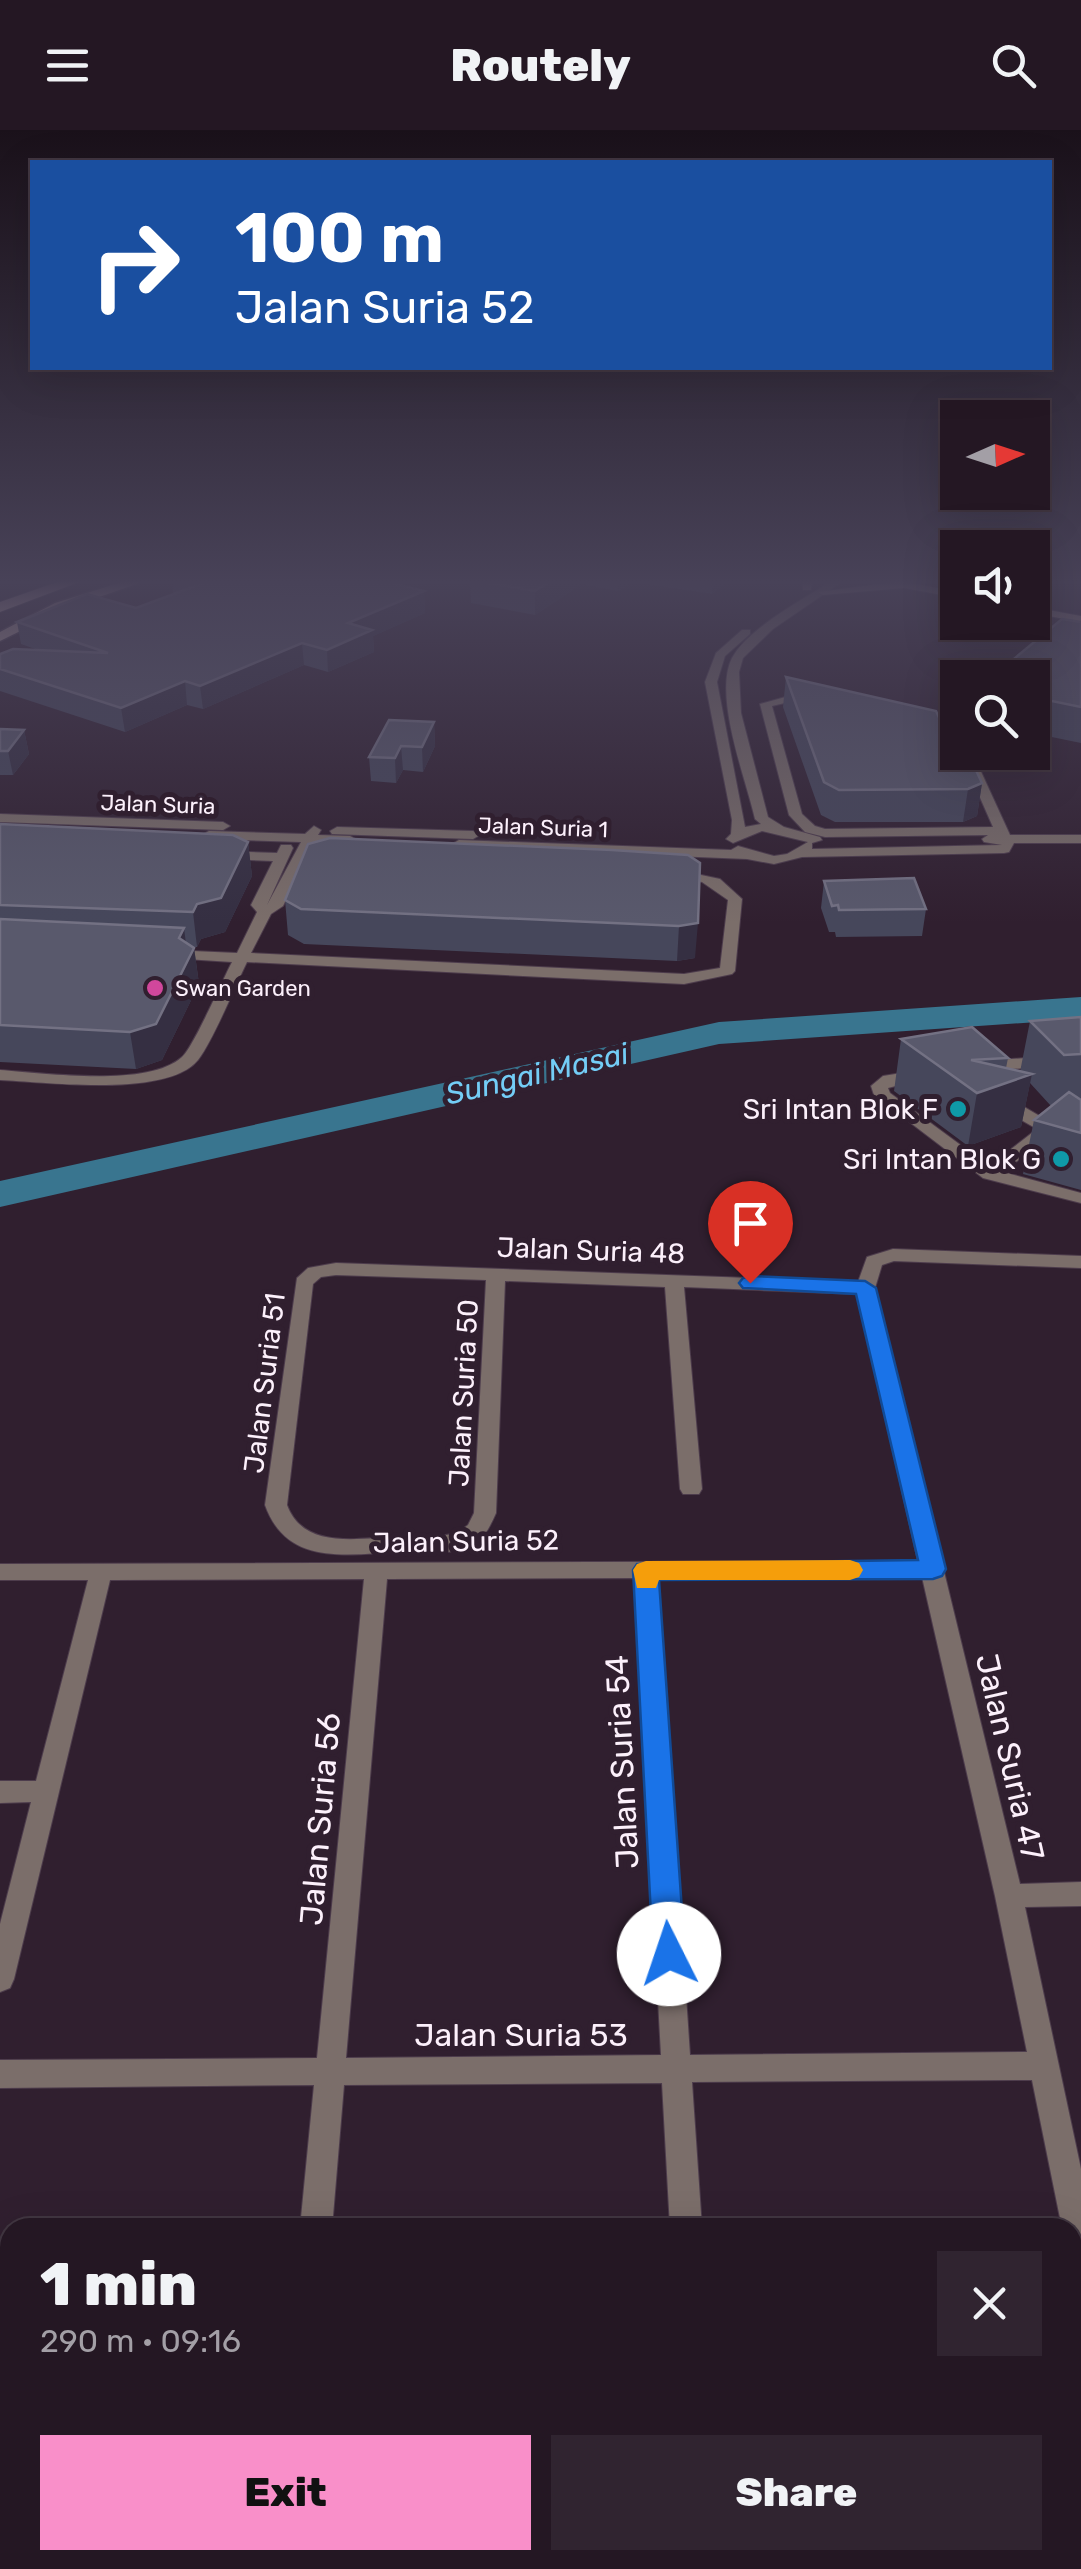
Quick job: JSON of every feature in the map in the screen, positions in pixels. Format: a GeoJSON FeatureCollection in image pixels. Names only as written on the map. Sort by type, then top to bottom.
{"type":"FeatureCollection","features":[{"type":"Feature","properties":{"kind":"street"},"geometry":{"type":"LineString","coordinates":[[714,695],[739,820],[733,845],[746,855]]}},
{"type":"Feature","properties":{"kind":"street"},"geometry":{"type":"LineString","coordinates":[[733,695],[762,819],[780,828],[822,840],[1081,838]]}},
{"type":"Feature","properties":{"kind":"street"},"geometry":{"type":"LineString","coordinates":[[778,792],[766,704],[789,699],[825,708]]}},
{"type":"Feature","properties":{"kind":"street"},"geometry":{"type":"LineString","coordinates":[[751,770],[778,792],[810,828],[825,833],[1006,840],[1081,848]]}},
{"type":"Feature","properties":{"kind":"street"},"geometry":{"type":"LineString","coordinates":[[974,770],[1006,840]]}},
{"type":"Feature","properties":{"kind":"street","name":"Jalan Suria"},"geometry":{"type":"LineString","coordinates":[[0,818],[294,834]]}},
{"type":"Feature","properties":{"kind":"street","name":"Jalan Suria"},"geometry":{"type":"LineString","coordinates":[[0,827],[218,836]]}},
{"type":"Feature","properties":{"kind":"street","name":"Jalan Suria 1"},"geometry":{"type":"LineString","coordinates":[[218,836],[312,834],[707,842],[735,837],[755,828],[780,828]]}},
{"type":"Feature","properties":{"kind":"street"},"geometry":{"type":"LineString","coordinates":[[265,911],[258,906],[294,834]]}},
{"type":"Feature","properties":{"kind":"street"},"geometry":{"type":"LineString","coordinates":[[0,1075],[139,1080],[176,1069],[192,1056],[265,911],[276,906],[312,834]]}},
{"type":"Feature","properties":{"kind":"street","name":"Jalan Suria 1"},"geometry":{"type":"LineString","coordinates":[[312,834],[780,859],[801,852]]}},
{"type":"Feature","properties":{"kind":"street"},"geometry":{"type":"LineString","coordinates":[[800,835],[807,846],[801,852]]}},
{"type":"Feature","properties":{"kind":"street"},"geometry":{"type":"LineString","coordinates":[[801,852],[1006,840]]}},
{"type":"Feature","properties":{"kind":"street"},"geometry":{"type":"LineString","coordinates":[[206,854],[282,857]]}},
{"type":"Feature","properties":{"kind":"street"},"geometry":{"type":"LineString","coordinates":[[301,858],[321,858]]}},
{"type":"Feature","properties":{"kind":"street"},"geometry":{"type":"LineString","coordinates":[[149,953],[684,979],[727,971],[734,899],[715,882],[693,874],[656,872]]}},
{"type":"Feature","properties":{"kind":"street"},"geometry":{"type":"LineString","coordinates":[[1081,1059],[960,1069],[889,1080],[879,1086],[882,1095],[989,1174],[1081,1198]]}},
{"type":"Feature","properties":{"kind":"street"},"geometry":{"type":"LineString","coordinates":[[960,1069],[982,1082],[995,1097],[1049,1128],[1081,1136]]}},
{"type":"Feature","properties":{"kind":"street"},"geometry":{"type":"LineString","coordinates":[[989,1174],[1049,1128],[1081,1117]]}},
{"type":"Feature","properties":{"kind":"street"},"geometry":{"type":"LineString","coordinates":[[865,1288],[874,1261],[893,1255],[1081,1262]]}},
{"type":"Feature","properties":{"kind":"street","name":"Jalan Suria 48"},"geometry":{"type":"LineString","coordinates":[[315,1272],[336,1269],[865,1288]]}},
{"type":"Feature","properties":{"kind":"street","name":"Jalan Suria 51"},"geometry":{"type":"LineString","coordinates":[[315,1272],[304,1282],[276,1505],[278,1519],[288,1530],[329,1547]]}},
{"type":"Feature","properties":{"kind":"street","name":"Jalan Suria 50"},"geometry":{"type":"LineString","coordinates":[[329,1547],[457,1543],[475,1532],[485,1513],[496,1275]]}},
{"type":"Feature","properties":{"kind":"street"},"geometry":{"type":"LineString","coordinates":[[674,1280],[691,1489]]}},
{"type":"Feature","properties":{"kind":"street","name":"Jalan Suria 47"},"geometry":{"type":"LineString","coordinates":[[865,1288],[1009,1896],[1076,2218]]}},
{"type":"Feature","properties":{"kind":"street"},"geometry":{"type":"LineString","coordinates":[[328,1572],[329,1547]]}},
{"type":"Feature","properties":{"kind":"street","name":"Jalan Suria 52"},"geometry":{"type":"LineString","coordinates":[[0,1572],[933,1569]]}},
{"type":"Feature","properties":{"kind":"street","name":"Jalan Suria 54"},"geometry":{"type":"LineString","coordinates":[[646,1570],[685,2218]]}},
{"type":"Feature","properties":{"kind":"street"},"geometry":{"type":"LineString","coordinates":[[0,1979],[101,1572]]}},
{"type":"Feature","properties":{"kind":"street","name":"Jalan Suria 56"},"geometry":{"type":"LineString","coordinates":[[317,2218],[376,1572]]}},
{"type":"Feature","properties":{"kind":"street"},"geometry":{"type":"LineString","coordinates":[[0,1792],[46,1791]]}},
{"type":"Feature","properties":{"kind":"street"},"geometry":{"type":"LineString","coordinates":[[1009,1896],[1081,1894]]}},
{"type":"Feature","properties":{"kind":"street","name":"Jalan Suria 53"},"geometry":{"type":"LineString","coordinates":[[0,2074],[1044,2066]]}},
{"type":"Feature","properties":{"kind":"building"},"geometry":{"type":"Polygon","coordinates":[[[80,695],[152,695],[121,708],[80,695]]]}},
{"type":"Feature","properties":{"kind":"building"},"geometry":{"type":"Polygon","coordinates":[[[792,695],[865,695],[936,711],[940,719],[940,770],[976,770],[982,783],[968,789],[839,790],[824,782],[792,695]]]}},
{"type":"Feature","properties":{"kind":"building"},"geometry":{"type":"Polygon","coordinates":[[[1050,695],[1081,695],[1081,707],[1050,701],[1050,695]]]}},
{"type":"Feature","properties":{"kind":"building"},"geometry":{"type":"Polygon","coordinates":[[[389,720],[434,722],[422,747],[401,746],[395,758],[369,757],[389,720]]]}},
{"type":"Feature","properties":{"kind":"building"},"geometry":{"type":"Polygon","coordinates":[[[0,729],[24,730],[8,751],[0,751],[0,729]]]}},
{"type":"Feature","properties":{"kind":"building"},"geometry":{"type":"Polygon","coordinates":[[[0,824],[233,835],[248,842],[221,898],[197,904],[193,912],[0,905],[0,824]]]}},
{"type":"Feature","properties":{"kind":"building"},"geometry":{"type":"Polygon","coordinates":[[[330,838],[688,855],[700,863],[698,923],[679,926],[301,909],[285,900],[308,844],[330,838]]]}},
{"type":"Feature","properties":{"kind":"building"},"geometry":{"type":"Polygon","coordinates":[[[914,878],[926,909],[839,910],[838,905],[832,906],[824,881],[914,878]]]}},
{"type":"Feature","properties":{"kind":"building"},"geometry":{"type":"Polygon","coordinates":[[[0,919],[184,928],[179,938],[194,948],[156,1024],[130,1032],[0,1025],[0,919]]]}},
{"type":"Feature","properties":{"kind":"building"},"geometry":{"type":"Polygon","coordinates":[[[1081,1017],[1081,1054],[1064,1055],[1030,1021],[1081,1017]]]}},
{"type":"Feature","properties":{"kind":"building"},"geometry":{"type":"Polygon","coordinates":[[[972,1027],[1008,1058],[971,1060],[1032,1074],[977,1093],[901,1039],[972,1027]]]}},
{"type":"Feature","properties":{"kind":"building"},"geometry":{"type":"Polygon","coordinates":[[[1069,1092],[1081,1100],[1081,1133],[1034,1120],[1069,1092]]]}},
{"type":"Feature","properties":{"kind":"waterway","name":"Sungai Masai"},"geometry":{"type":"LineString","coordinates":[[0,1194],[719,1033],[1081,1008]]}},
{"type":"Feature","properties":{"kind":"slow traffic"},"geometry":{"type":"LineString","coordinates":[[646,1581],[646,1570],[850,1570]]}},
{"type":"Feature","properties":{"kind":"place","name":"Swan Garden"},"geometry":{"type":"Point","coordinates":[155,988]}},
{"type":"Feature","properties":{"kind":"place","name":"Sri Intan Blok F"},"geometry":{"type":"Point","coordinates":[958,1109]}},
{"type":"Feature","properties":{"kind":"place","name":"Sri Intan Blok G"},"geometry":{"type":"Point","coordinates":[1061,1159]}},
{"type":"Feature","properties":{"kind":"route"},"geometry":{"type":"LineString","coordinates":[[669,1954],[646,1570],[933,1569],[865,1288],[750,1283]]}}]}
